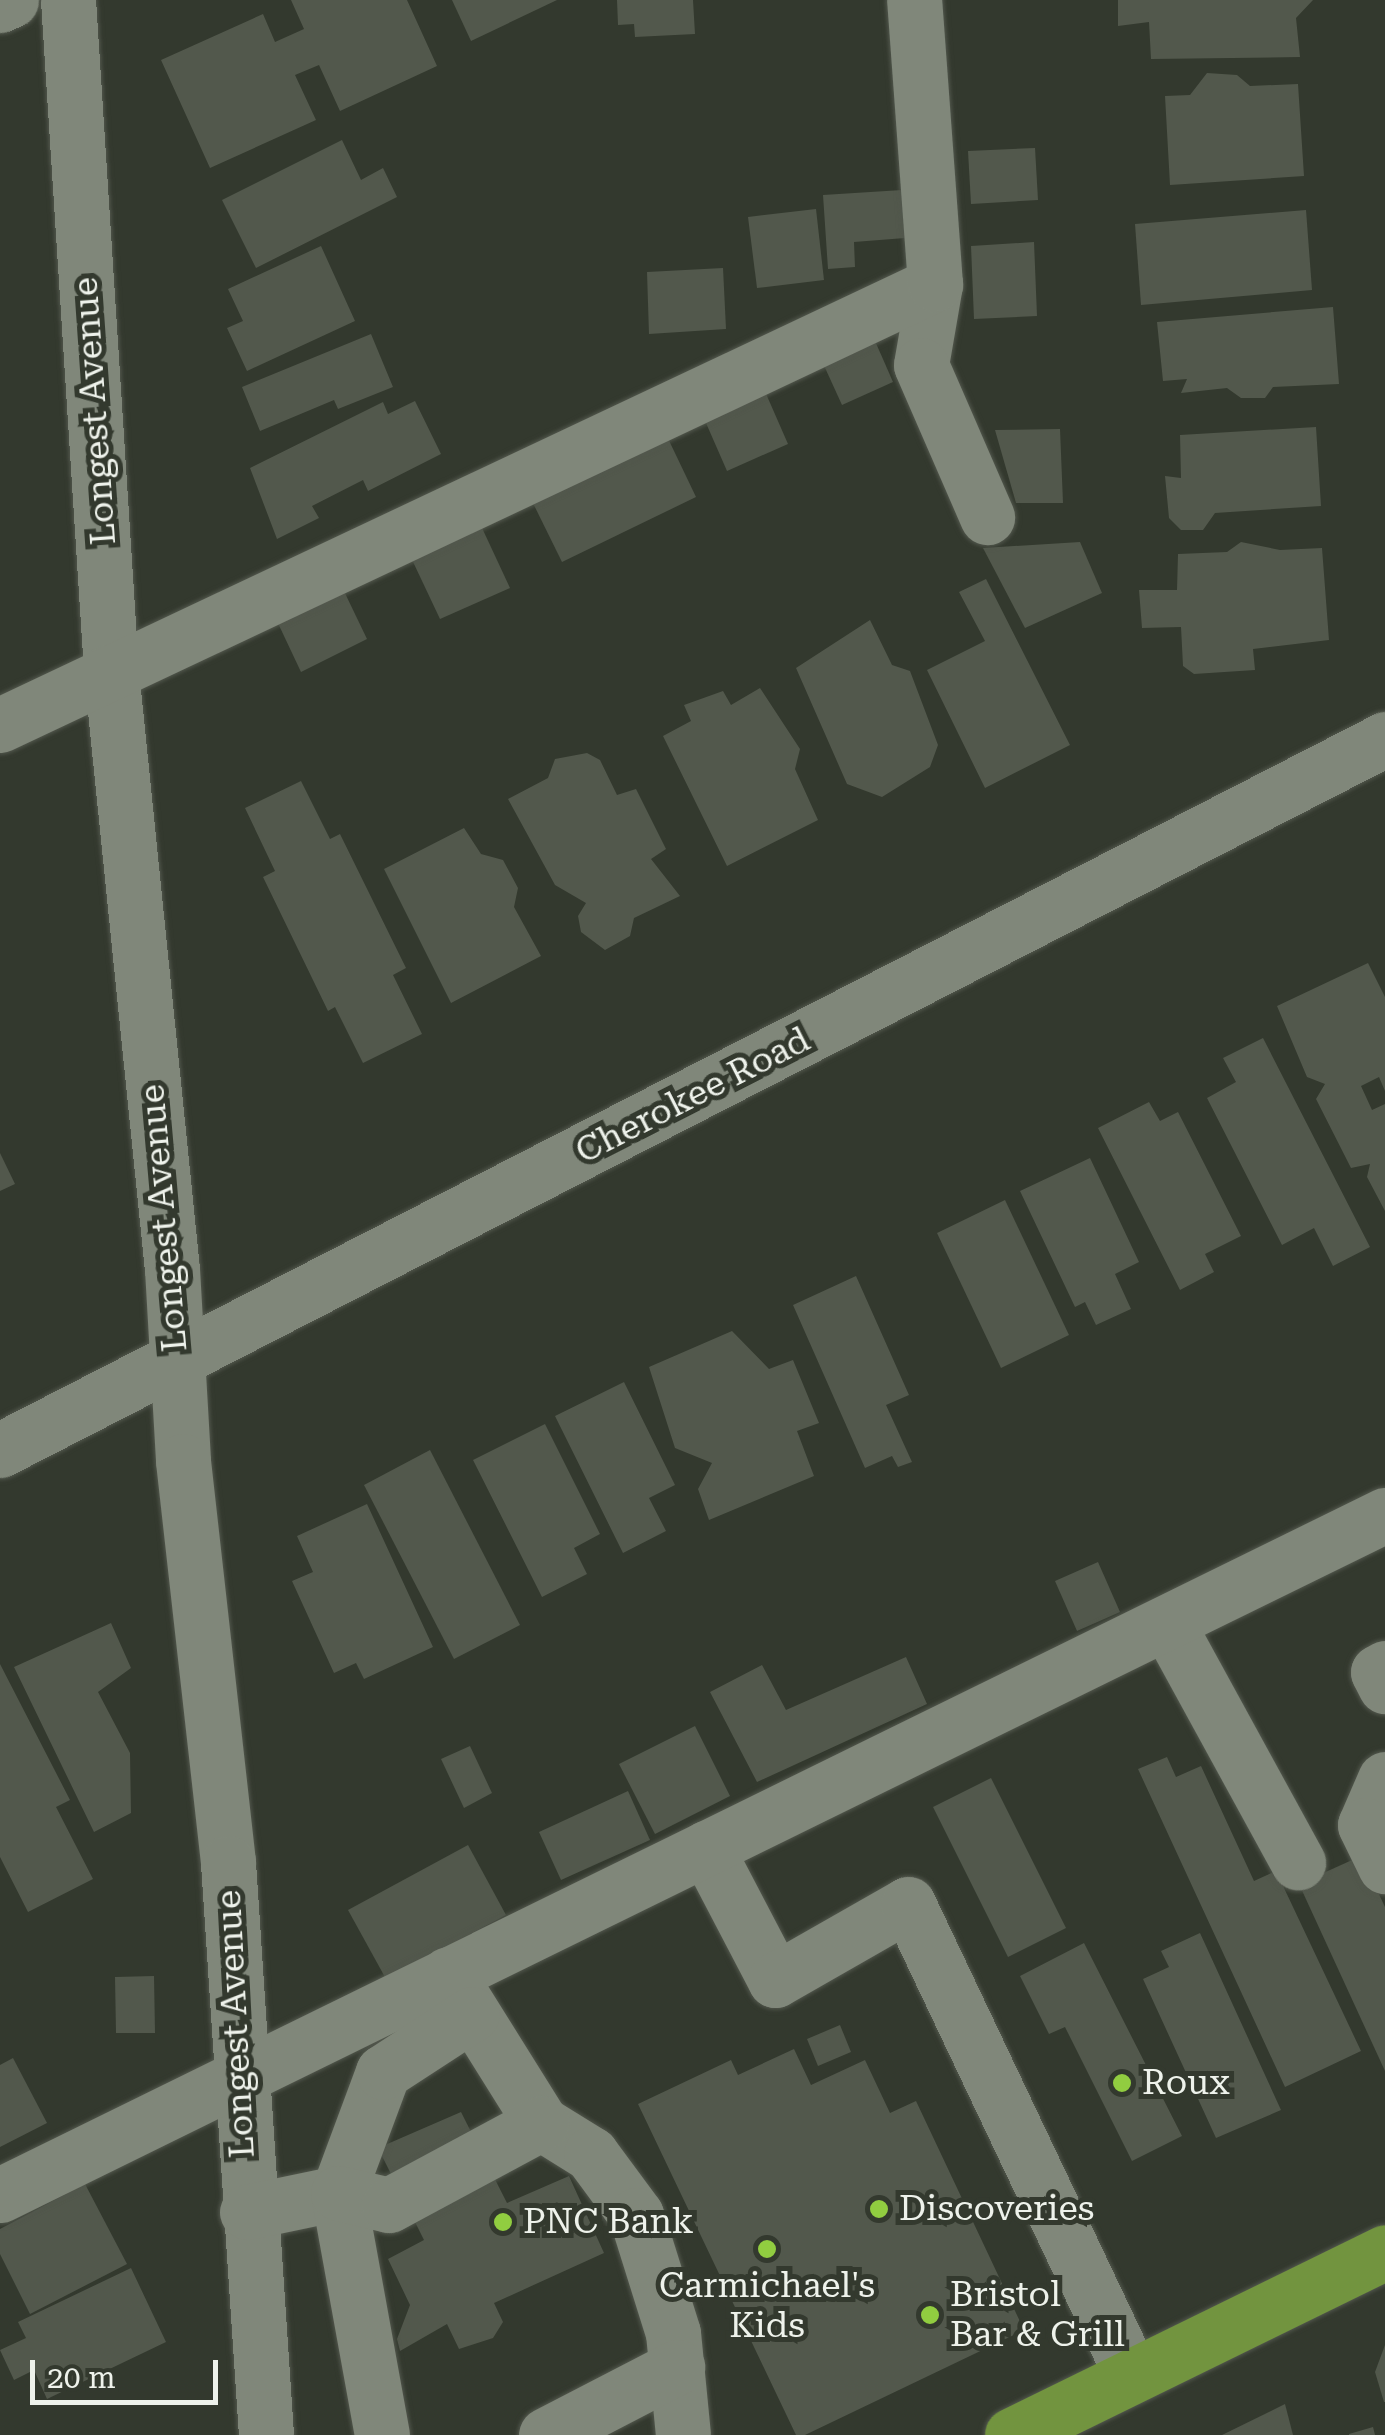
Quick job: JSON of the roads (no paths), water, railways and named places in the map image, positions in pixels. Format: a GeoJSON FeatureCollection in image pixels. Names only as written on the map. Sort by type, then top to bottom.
{"type":"FeatureCollection","features":[{"type":"Feature","properties":{"kind":"main road"},"geometry":{"type":"LineString","coordinates":[[1012,2435],[1385,2252]]}},
{"type":"Feature","properties":{"kind":"street"},"geometry":{"type":"LineString","coordinates":[[0,6],[10,0]]}},
{"type":"Feature","properties":{"kind":"street","name":"Longest Avenue"},"geometry":{"type":"LineString","coordinates":[[68,0],[111,671],[228,1863],[238,2081],[266,2435]]}},
{"type":"Feature","properties":{"kind":"street"},"geometry":{"type":"LineString","coordinates":[[914,0],[935,284],[922,364],[987,517]]}},
{"type":"Feature","properties":{"kind":"street"},"geometry":{"type":"LineString","coordinates":[[0,725],[935,284]]}},
{"type":"Feature","properties":{"kind":"street","name":"Cherokee Road"},"geometry":{"type":"LineString","coordinates":[[0,1450],[1385,739]]}},
{"type":"Feature","properties":{"kind":"street"},"geometry":{"type":"LineString","coordinates":[[0,2195],[238,2081],[460,1994],[706,1848],[1385,1515]]}},
{"type":"Feature","properties":{"kind":"street"},"geometry":{"type":"LineString","coordinates":[[1167,1623],[1298,1862]]}},
{"type":"Feature","properties":{"kind":"street"},"geometry":{"type":"LineString","coordinates":[[1385,1668],[1378,1672],[1385,1686]]}},
{"type":"Feature","properties":{"kind":"street"},"geometry":{"type":"LineString","coordinates":[[1385,1779],[1365,1825],[1385,1866]]}},
{"type":"Feature","properties":{"kind":"street"},"geometry":{"type":"LineString","coordinates":[[706,1848],[775,1980],[908,1904],[1132,2376]]}},
{"type":"Feature","properties":{"kind":"street"},"geometry":{"type":"LineString","coordinates":[[460,1994],[541,2122],[591,2154],[636,2216],[673,2333],[683,2435]]}},
{"type":"Feature","properties":{"kind":"street"},"geometry":{"type":"LineString","coordinates":[[382,2435],[338,2194],[383,2072],[460,1994]]}},
{"type":"Feature","properties":{"kind":"street"},"geometry":{"type":"LineString","coordinates":[[248,2212],[338,2194],[389,2206],[541,2122]]}},
{"type":"Feature","properties":{"kind":"street"},"geometry":{"type":"LineString","coordinates":[[546,2435],[676,2367]]}},
{"type":"Feature","properties":{"kind":"place","name":"Roux"},"geometry":{"type":"Point","coordinates":[1122,2083]}},
{"type":"Feature","properties":{"kind":"place","name":"Discoveries"},"geometry":{"type":"Point","coordinates":[879,2209]}},
{"type":"Feature","properties":{"kind":"place","name":"PNC Bank"},"geometry":{"type":"Point","coordinates":[503,2222]}},
{"type":"Feature","properties":{"kind":"place","name":"Carmichael's Kids"},"geometry":{"type":"Point","coordinates":[767,2249]}},
{"type":"Feature","properties":{"kind":"place","name":"Bristol Bar & Grill"},"geometry":{"type":"Point","coordinates":[930,2315]}}]}
